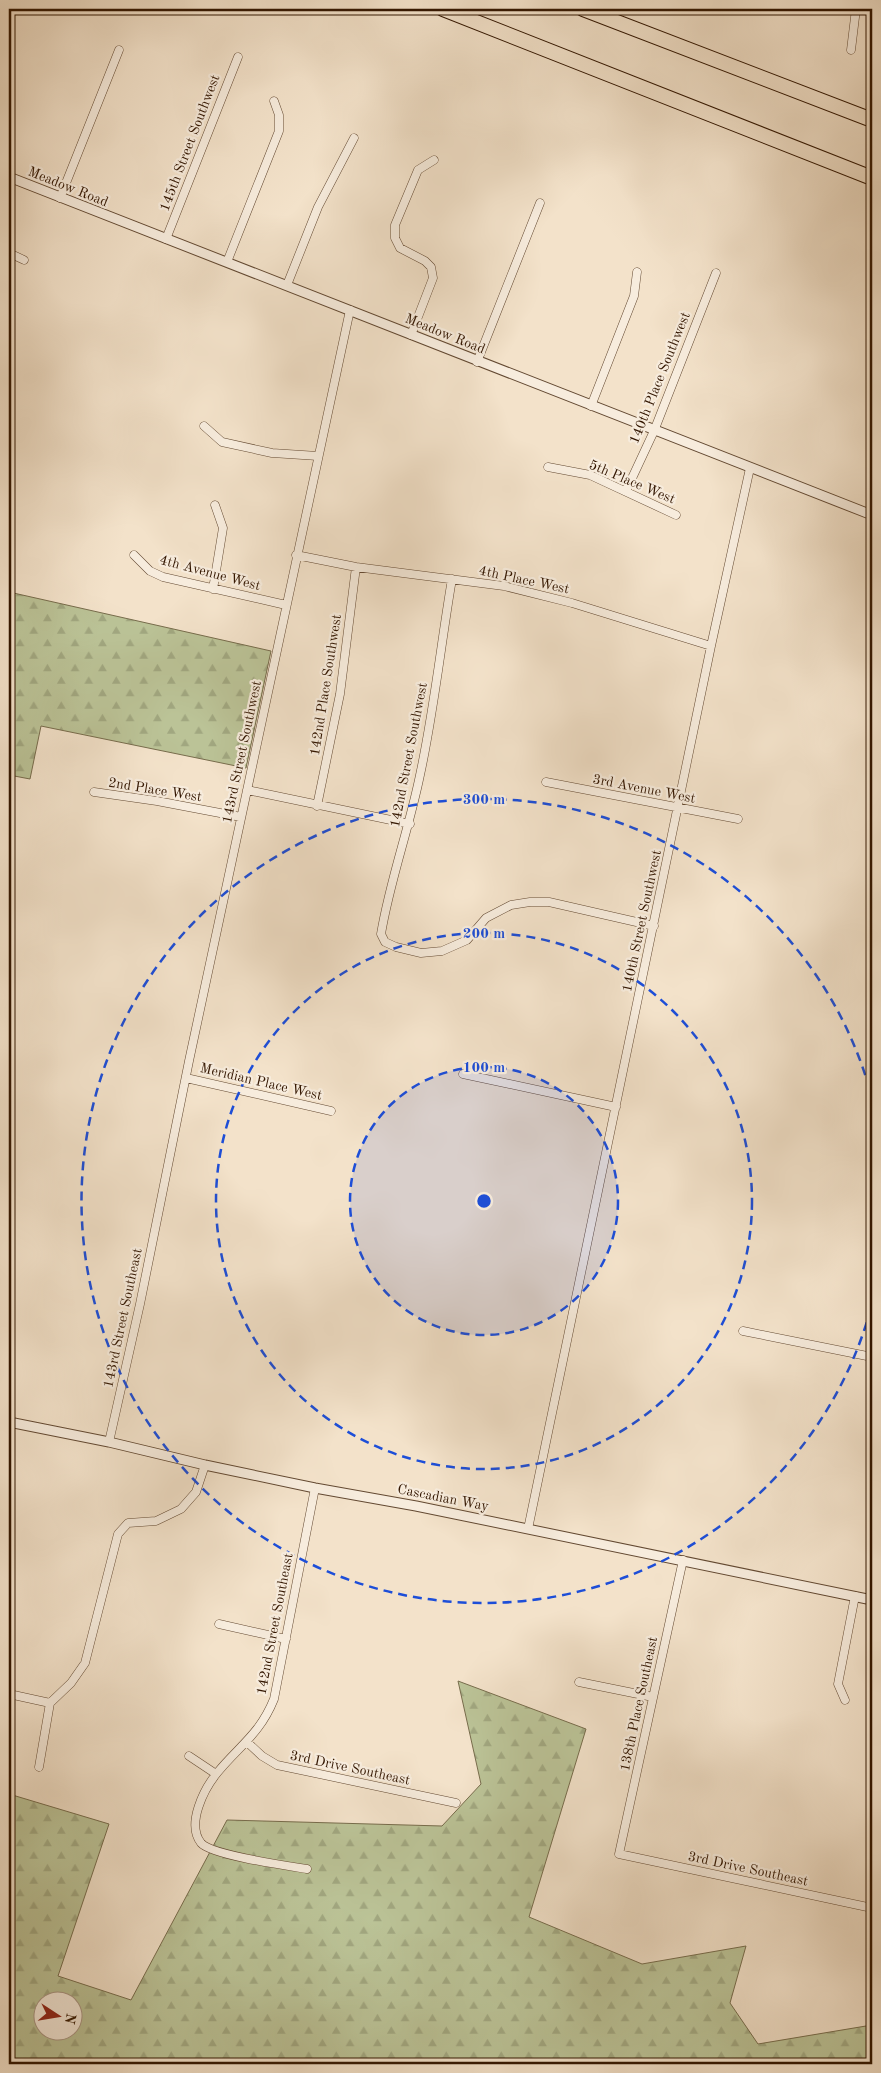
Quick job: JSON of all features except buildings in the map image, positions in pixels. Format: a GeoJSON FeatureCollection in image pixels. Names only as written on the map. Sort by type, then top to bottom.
{"type":"FeatureCollection","features":[{"type":"Feature","properties":{"kind":"highway"},"geometry":{"type":"LineString","coordinates":[[442,9],[872,178]]}},
{"type":"Feature","properties":{"kind":"highway"},"geometry":{"type":"LineString","coordinates":[[583,9],[872,120]]}},
{"type":"Feature","properties":{"kind":"street"},"geometry":{"type":"LineString","coordinates":[[851,50],[856,9]]}},
{"type":"Feature","properties":{"kind":"street"},"geometry":{"type":"LineString","coordinates":[[60,198],[119,50]]}},
{"type":"Feature","properties":{"kind":"street","name":"145th Street Southwest"},"geometry":{"type":"LineString","coordinates":[[166,239],[238,56]]}},
{"type":"Feature","properties":{"kind":"street"},"geometry":{"type":"LineString","coordinates":[[227,262],[279,131],[279,115],[274,101]]}},
{"type":"Feature","properties":{"kind":"street"},"geometry":{"type":"LineString","coordinates":[[286,285],[318,206],[354,138]]}},
{"type":"Feature","properties":{"kind":"street"},"geometry":{"type":"LineString","coordinates":[[411,335],[433,278],[430,267],[425,261],[400,248],[395,238],[395,225],[418,170],[434,160]]}},
{"type":"Feature","properties":{"kind":"street","name":"Meadow Road"},"geometry":{"type":"LineString","coordinates":[[9,177],[350,310],[477,362],[872,515]]}},
{"type":"Feature","properties":{"kind":"street"},"geometry":{"type":"LineString","coordinates":[[477,362],[540,203]]}},
{"type":"Feature","properties":{"kind":"street"},"geometry":{"type":"LineString","coordinates":[[9,253],[24,260]]}},
{"type":"Feature","properties":{"kind":"street"},"geometry":{"type":"LineString","coordinates":[[591,406],[634,296],[637,272]]}},
{"type":"Feature","properties":{"kind":"street","name":"140th Place Southwest"},"geometry":{"type":"LineString","coordinates":[[626,491],[654,431],[716,273]]}},
{"type":"Feature","properties":{"kind":"street","name":"143rd Street Southwest"},"geometry":{"type":"LineString","coordinates":[[162,1200],[296,555],[350,310]]}},
{"type":"Feature","properties":{"kind":"street"},"geometry":{"type":"LineString","coordinates":[[204,426],[222,442],[272,453],[318,456]]}},
{"type":"Feature","properties":{"kind":"street","name":"5th Place West"},"geometry":{"type":"LineString","coordinates":[[548,467],[590,475],[676,515]]}},
{"type":"Feature","properties":{"kind":"street","name":"140th Street Southwest"},"geometry":{"type":"LineString","coordinates":[[528,1529],[711,646],[750,468]]}},
{"type":"Feature","properties":{"kind":"street"},"geometry":{"type":"LineString","coordinates":[[213,590],[223,528],[215,505]]}},
{"type":"Feature","properties":{"kind":"street","name":"4th Avenue West"},"geometry":{"type":"LineString","coordinates":[[134,555],[150,571],[163,577],[213,590],[286,605]]}},
{"type":"Feature","properties":{"kind":"street","name":"4th Place West"},"geometry":{"type":"LineString","coordinates":[[296,555],[356,567],[504,586],[564,601],[711,646]]}},
{"type":"Feature","properties":{"kind":"street","name":"142nd Place Southwest"},"geometry":{"type":"LineString","coordinates":[[317,806],[340,694],[356,567]]}},
{"type":"Feature","properties":{"kind":"street","name":"142nd Street Southwest"},"geometry":{"type":"LineString","coordinates":[[452,579],[421,772],[410,824],[386,902],[381,934],[385,942],[396,948],[421,953],[442,951],[467,940],[486,918],[511,905],[530,902],[549,902],[654,926]]}},
{"type":"Feature","properties":{"kind":"street","name":"3rd Avenue West"},"geometry":{"type":"LineString","coordinates":[[546,782],[677,809],[738,819]]}},
{"type":"Feature","properties":{"kind":"street"},"geometry":{"type":"LineString","coordinates":[[247,790],[410,824]]}},
{"type":"Feature","properties":{"kind":"street","name":"2nd Place West"},"geometry":{"type":"LineString","coordinates":[[94,792],[157,801],[241,817]]}},
{"type":"Feature","properties":{"kind":"street"},"geometry":{"type":"LineString","coordinates":[[463,1074],[616,1107]]}},
{"type":"Feature","properties":{"kind":"street","name":"Meridian Place West"},"geometry":{"type":"LineString","coordinates":[[186,1078],[331,1111]]}},
{"type":"Feature","properties":{"kind":"street","name":"143rd Street Southeast"},"geometry":{"type":"LineString","coordinates":[[109,1442],[162,1200]]}},
{"type":"Feature","properties":{"kind":"street"},"geometry":{"type":"LineString","coordinates":[[743,1331],[872,1357]]}},
{"type":"Feature","properties":{"kind":"street"},"geometry":{"type":"LineString","coordinates":[[9,1433],[10,1423]]}},
{"type":"Feature","properties":{"kind":"street","name":"Cascadian Way"},"geometry":{"type":"LineString","coordinates":[[10,1423],[109,1442],[205,1465],[315,1488],[683,1560],[872,1600]]}},
{"type":"Feature","properties":{"kind":"street"},"geometry":{"type":"LineString","coordinates":[[39,1767],[50,1703],[72,1683],[85,1663],[118,1534],[128,1523],[156,1521],[181,1509],[196,1492],[205,1465]]}},
{"type":"Feature","properties":{"kind":"street","name":"142nd Street Southeast"},"geometry":{"type":"LineString","coordinates":[[307,1869],[232,1856],[202,1844],[197,1836],[195,1825],[197,1810],[216,1774],[247,1742],[267,1716],[274,1699],[315,1488]]}},
{"type":"Feature","properties":{"kind":"street","name":"138th Place Southeast"},"geometry":{"type":"LineString","coordinates":[[619,1854],[683,1560]]}},
{"type":"Feature","properties":{"kind":"street"},"geometry":{"type":"LineString","coordinates":[[845,1700],[838,1684],[855,1596]]}},
{"type":"Feature","properties":{"kind":"street"},"geometry":{"type":"LineString","coordinates":[[218,1624],[286,1639]]}},
{"type":"Feature","properties":{"kind":"street"},"geometry":{"type":"LineString","coordinates":[[579,1682],[653,1697]]}},
{"type":"Feature","properties":{"kind":"street"},"geometry":{"type":"LineString","coordinates":[[9,1694],[50,1703]]}},
{"type":"Feature","properties":{"kind":"street","name":"3rd Drive Southeast"},"geometry":{"type":"LineString","coordinates":[[247,1742],[262,1756],[277,1765],[456,1802]]}},
{"type":"Feature","properties":{"kind":"street"},"geometry":{"type":"LineString","coordinates":[[189,1756],[216,1774]]}},
{"type":"Feature","properties":{"kind":"street","name":"3rd Drive Southeast"},"geometry":{"type":"LineString","coordinates":[[619,1854],[872,1908]]}},
{"type":"Feature","properties":{"kind":"green space"},"geometry":{"type":"Polygon","coordinates":[[[9,592],[271,651],[246,768],[41,726],[30,779],[9,775],[9,592]]]}},
{"type":"Feature","properties":{"kind":"green space"},"geometry":{"type":"Polygon","coordinates":[[[458,1681],[586,1729],[529,1917],[642,1964],[746,1946],[730,2003],[758,2044],[872,2025],[872,2064],[9,2064],[9,1794],[109,1824],[58,1976],[131,2000],[227,1820],[442,1826],[481,1784],[458,1681]]]}}]}
